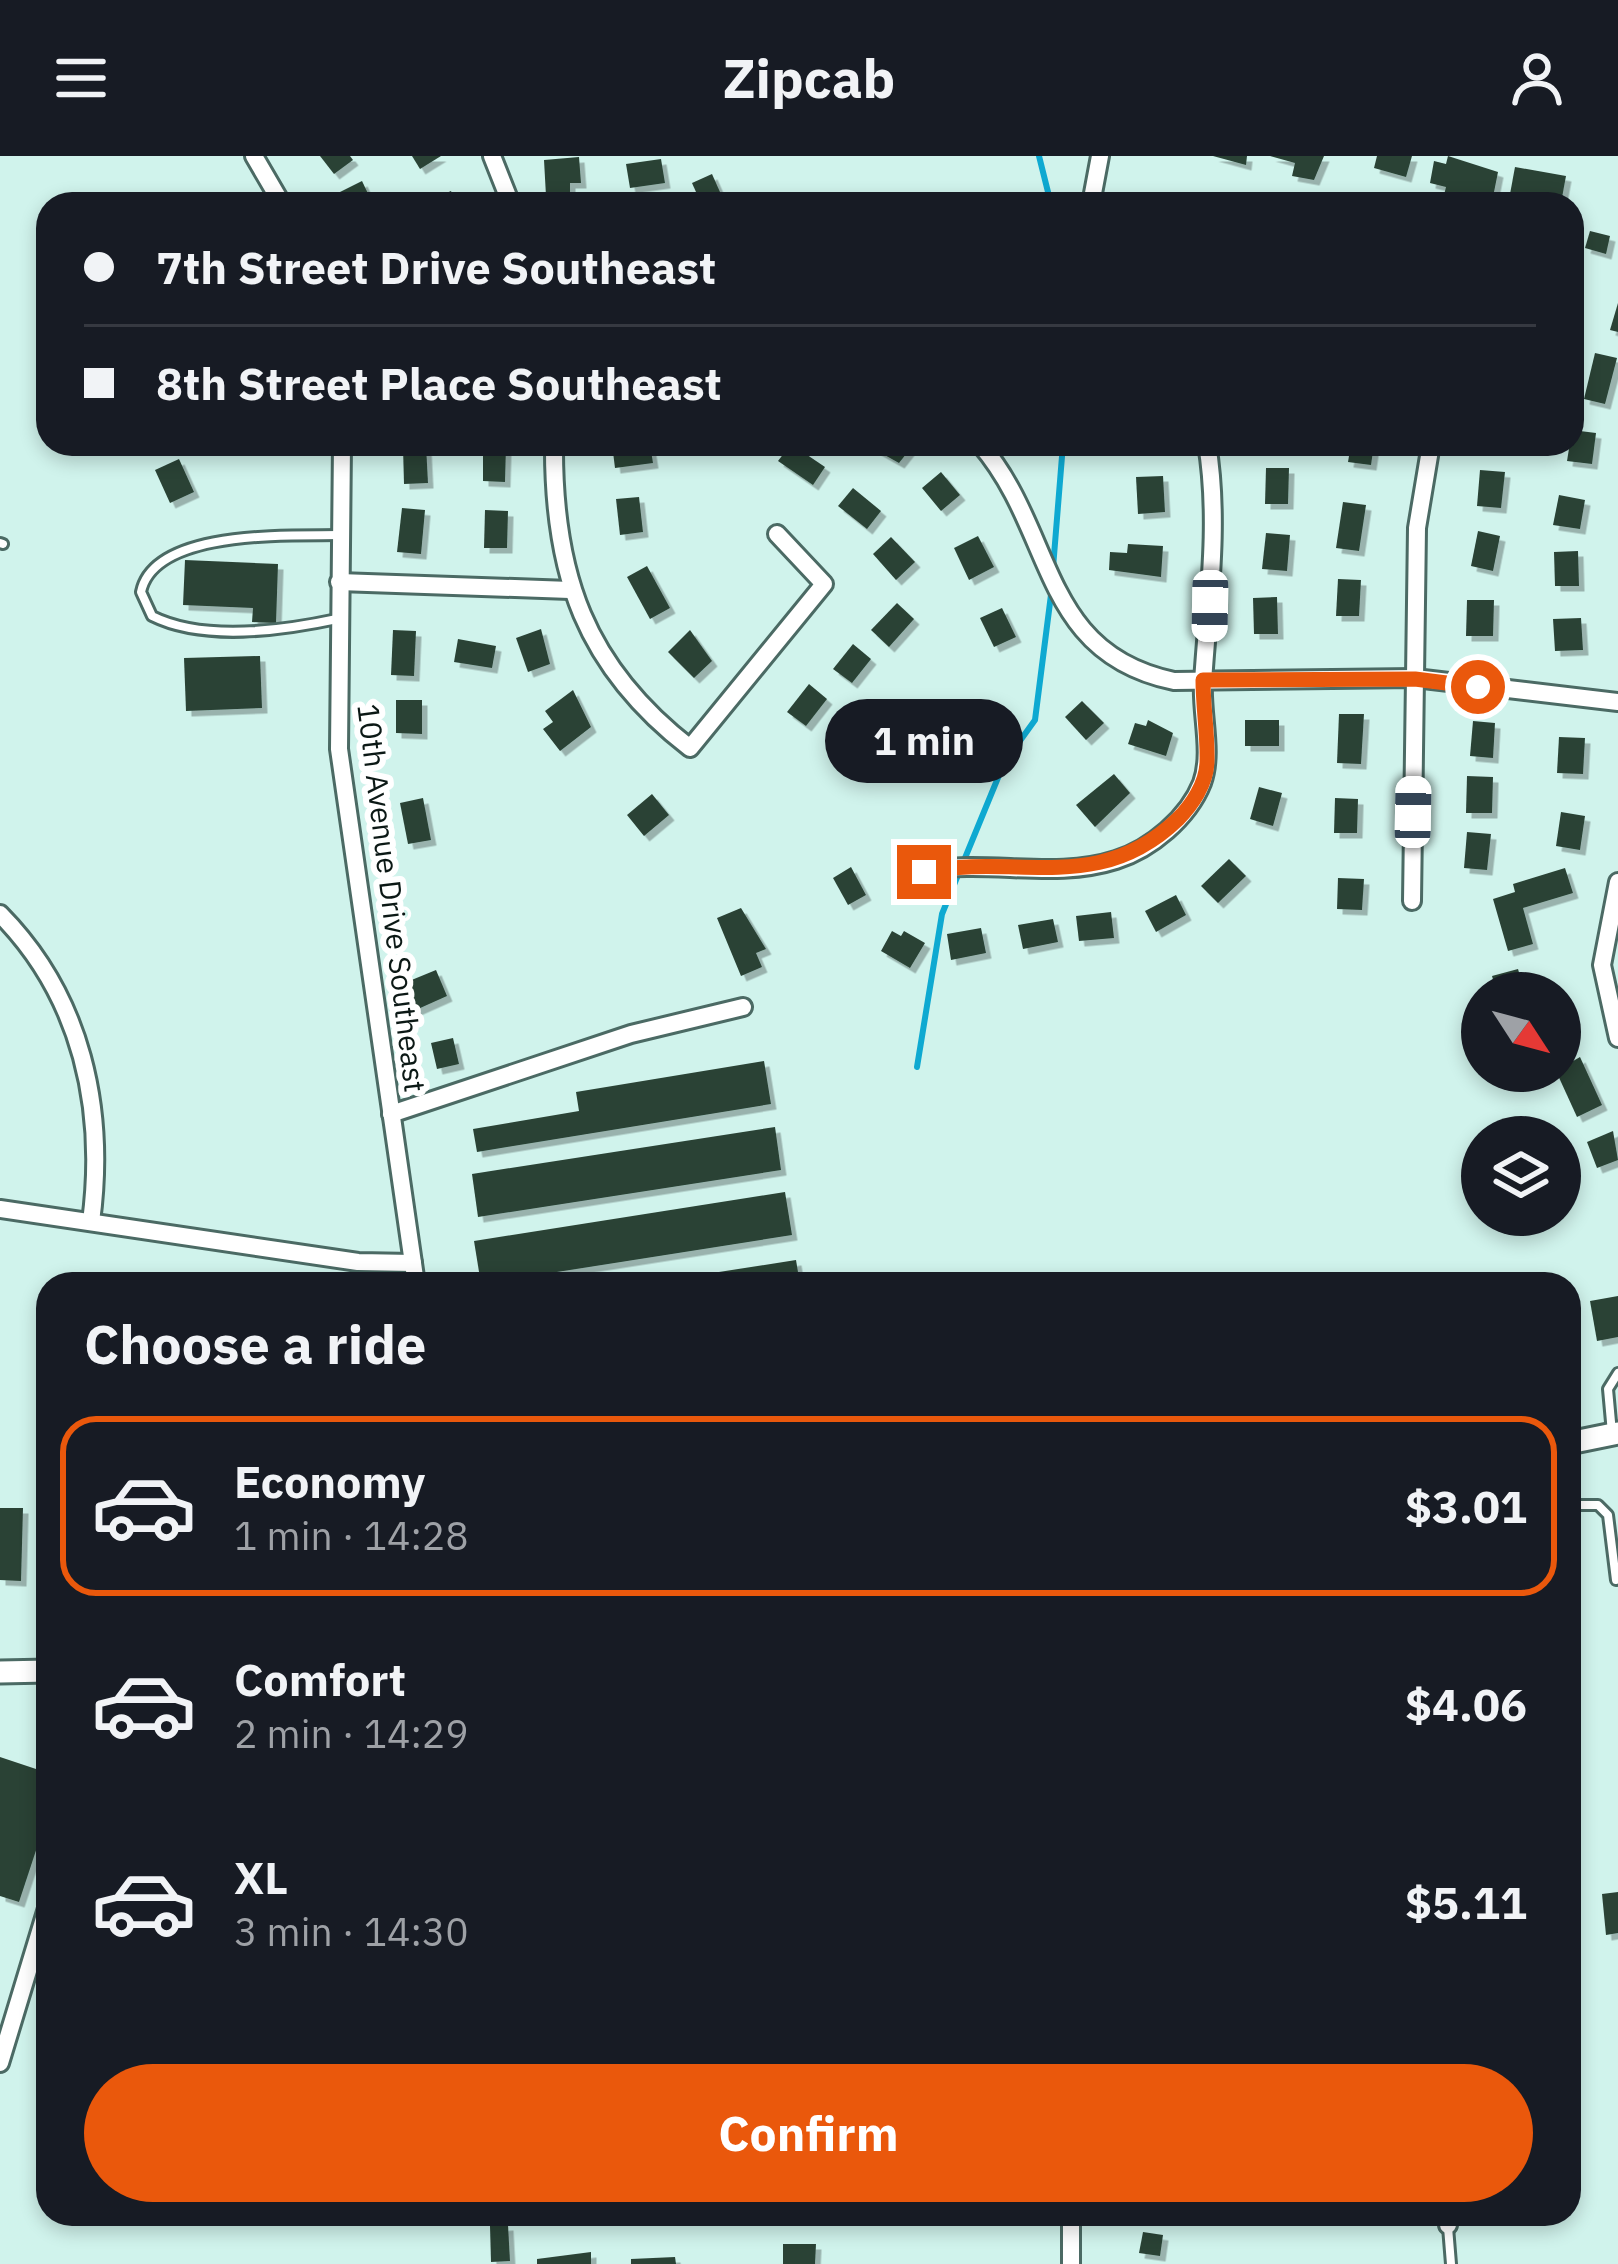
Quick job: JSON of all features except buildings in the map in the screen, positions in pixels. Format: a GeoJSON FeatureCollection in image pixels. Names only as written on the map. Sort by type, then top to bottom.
{"type":"FeatureCollection","features":[{"type":"Feature","properties":{"kind":"main road"},"geometry":{"type":"LineString","coordinates":[[1581,1441],[1615,1434]]}},
{"type":"Feature","properties":{"kind":"main road"},"geometry":{"type":"LineString","coordinates":[[0,1672],[36,1671]]}},
{"type":"Feature","properties":{"kind":"street"},"geometry":{"type":"LineString","coordinates":[[254,156],[275,192]]}},
{"type":"Feature","properties":{"kind":"street"},"geometry":{"type":"LineString","coordinates":[[492,156],[506,192]]}},
{"type":"Feature","properties":{"kind":"street"},"geometry":{"type":"LineString","coordinates":[[1093,192],[1100,156]]}},
{"type":"Feature","properties":{"kind":"street","name":"10th Avenue Drive Southeast"},"geometry":{"type":"LineString","coordinates":[[342,456],[339,749],[414,1272]]}},
{"type":"Feature","properties":{"kind":"street"},"geometry":{"type":"LineString","coordinates":[[554,456],[556,514],[570,590],[620,680],[690,748],[824,584],[777,534]]}},
{"type":"Feature","properties":{"kind":"street"},"geometry":{"type":"LineString","coordinates":[[988,456],[1016,498],[1066,611],[1092,644],[1148,676],[1415,679],[1618,701]]}},
{"type":"Feature","properties":{"kind":"street"},"geometry":{"type":"LineString","coordinates":[[924,872],[974,865],[1083,868],[1121,859],[1184,813],[1204,777],[1203,680],[1211,536],[1208,456]]}},
{"type":"Feature","properties":{"kind":"street"},"geometry":{"type":"LineString","coordinates":[[1412,901],[1417,528],[1429,456]]}},
{"type":"Feature","properties":{"kind":"street"},"geometry":{"type":"LineString","coordinates":[[339,582],[570,590]]}},
{"type":"Feature","properties":{"kind":"street"},"geometry":{"type":"LineString","coordinates":[[1618,882],[1602,965],[1618,1038]]}},
{"type":"Feature","properties":{"kind":"street"},"geometry":{"type":"LineString","coordinates":[[0,914],[40,960],[72,1021],[97,1145],[91,1222]]}},
{"type":"Feature","properties":{"kind":"street"},"geometry":{"type":"LineString","coordinates":[[392,1114],[631,1034],[742,1006]]}},
{"type":"Feature","properties":{"kind":"street"},"geometry":{"type":"LineString","coordinates":[[0,1210],[358,1262],[413,1263]]}},
{"type":"Feature","properties":{"kind":"street"},"geometry":{"type":"LineString","coordinates":[[0,2063],[36,1944]]}},
{"type":"Feature","properties":{"kind":"street"},"geometry":{"type":"LineString","coordinates":[[1071,2226],[1071,2264]]}},
{"type":"Feature","properties":{"kind":"lane"},"geometry":{"type":"LineString","coordinates":[[338,619],[253,629],[190,628],[152,616],[141,592],[151,570],[192,548],[257,537],[341,535]]}},
{"type":"Feature","properties":{"kind":"lane"},"geometry":{"type":"LineString","coordinates":[[1615,1434],[1608,1389],[1618,1373]]}},
{"type":"Feature","properties":{"kind":"lane"},"geometry":{"type":"LineString","coordinates":[[1581,1505],[1598,1505],[1608,1515],[1616,1580]]}},
{"type":"Feature","properties":{"kind":"lane"},"geometry":{"type":"LineString","coordinates":[[1448,2226],[1451,2264]]}},
{"type":"Feature","properties":{"kind":"waterway"},"geometry":{"type":"LineString","coordinates":[[1039,156],[1048,192]]}},
{"type":"Feature","properties":{"kind":"waterway"},"geometry":{"type":"LineString","coordinates":[[1053,568],[1062,456]]}},
{"type":"Feature","properties":{"kind":"waterway"},"geometry":{"type":"LineString","coordinates":[[917,1067],[942,914],[1004,763],[1035,720],[1052,587]]}},
{"type":"Feature","properties":{"kind":"route"},"geometry":{"type":"LineString","coordinates":[[924,872],[974,865],[1083,868],[1121,859],[1165,832],[1184,813],[1204,777],[1203,680],[1415,679],[1478,687]]}}]}
